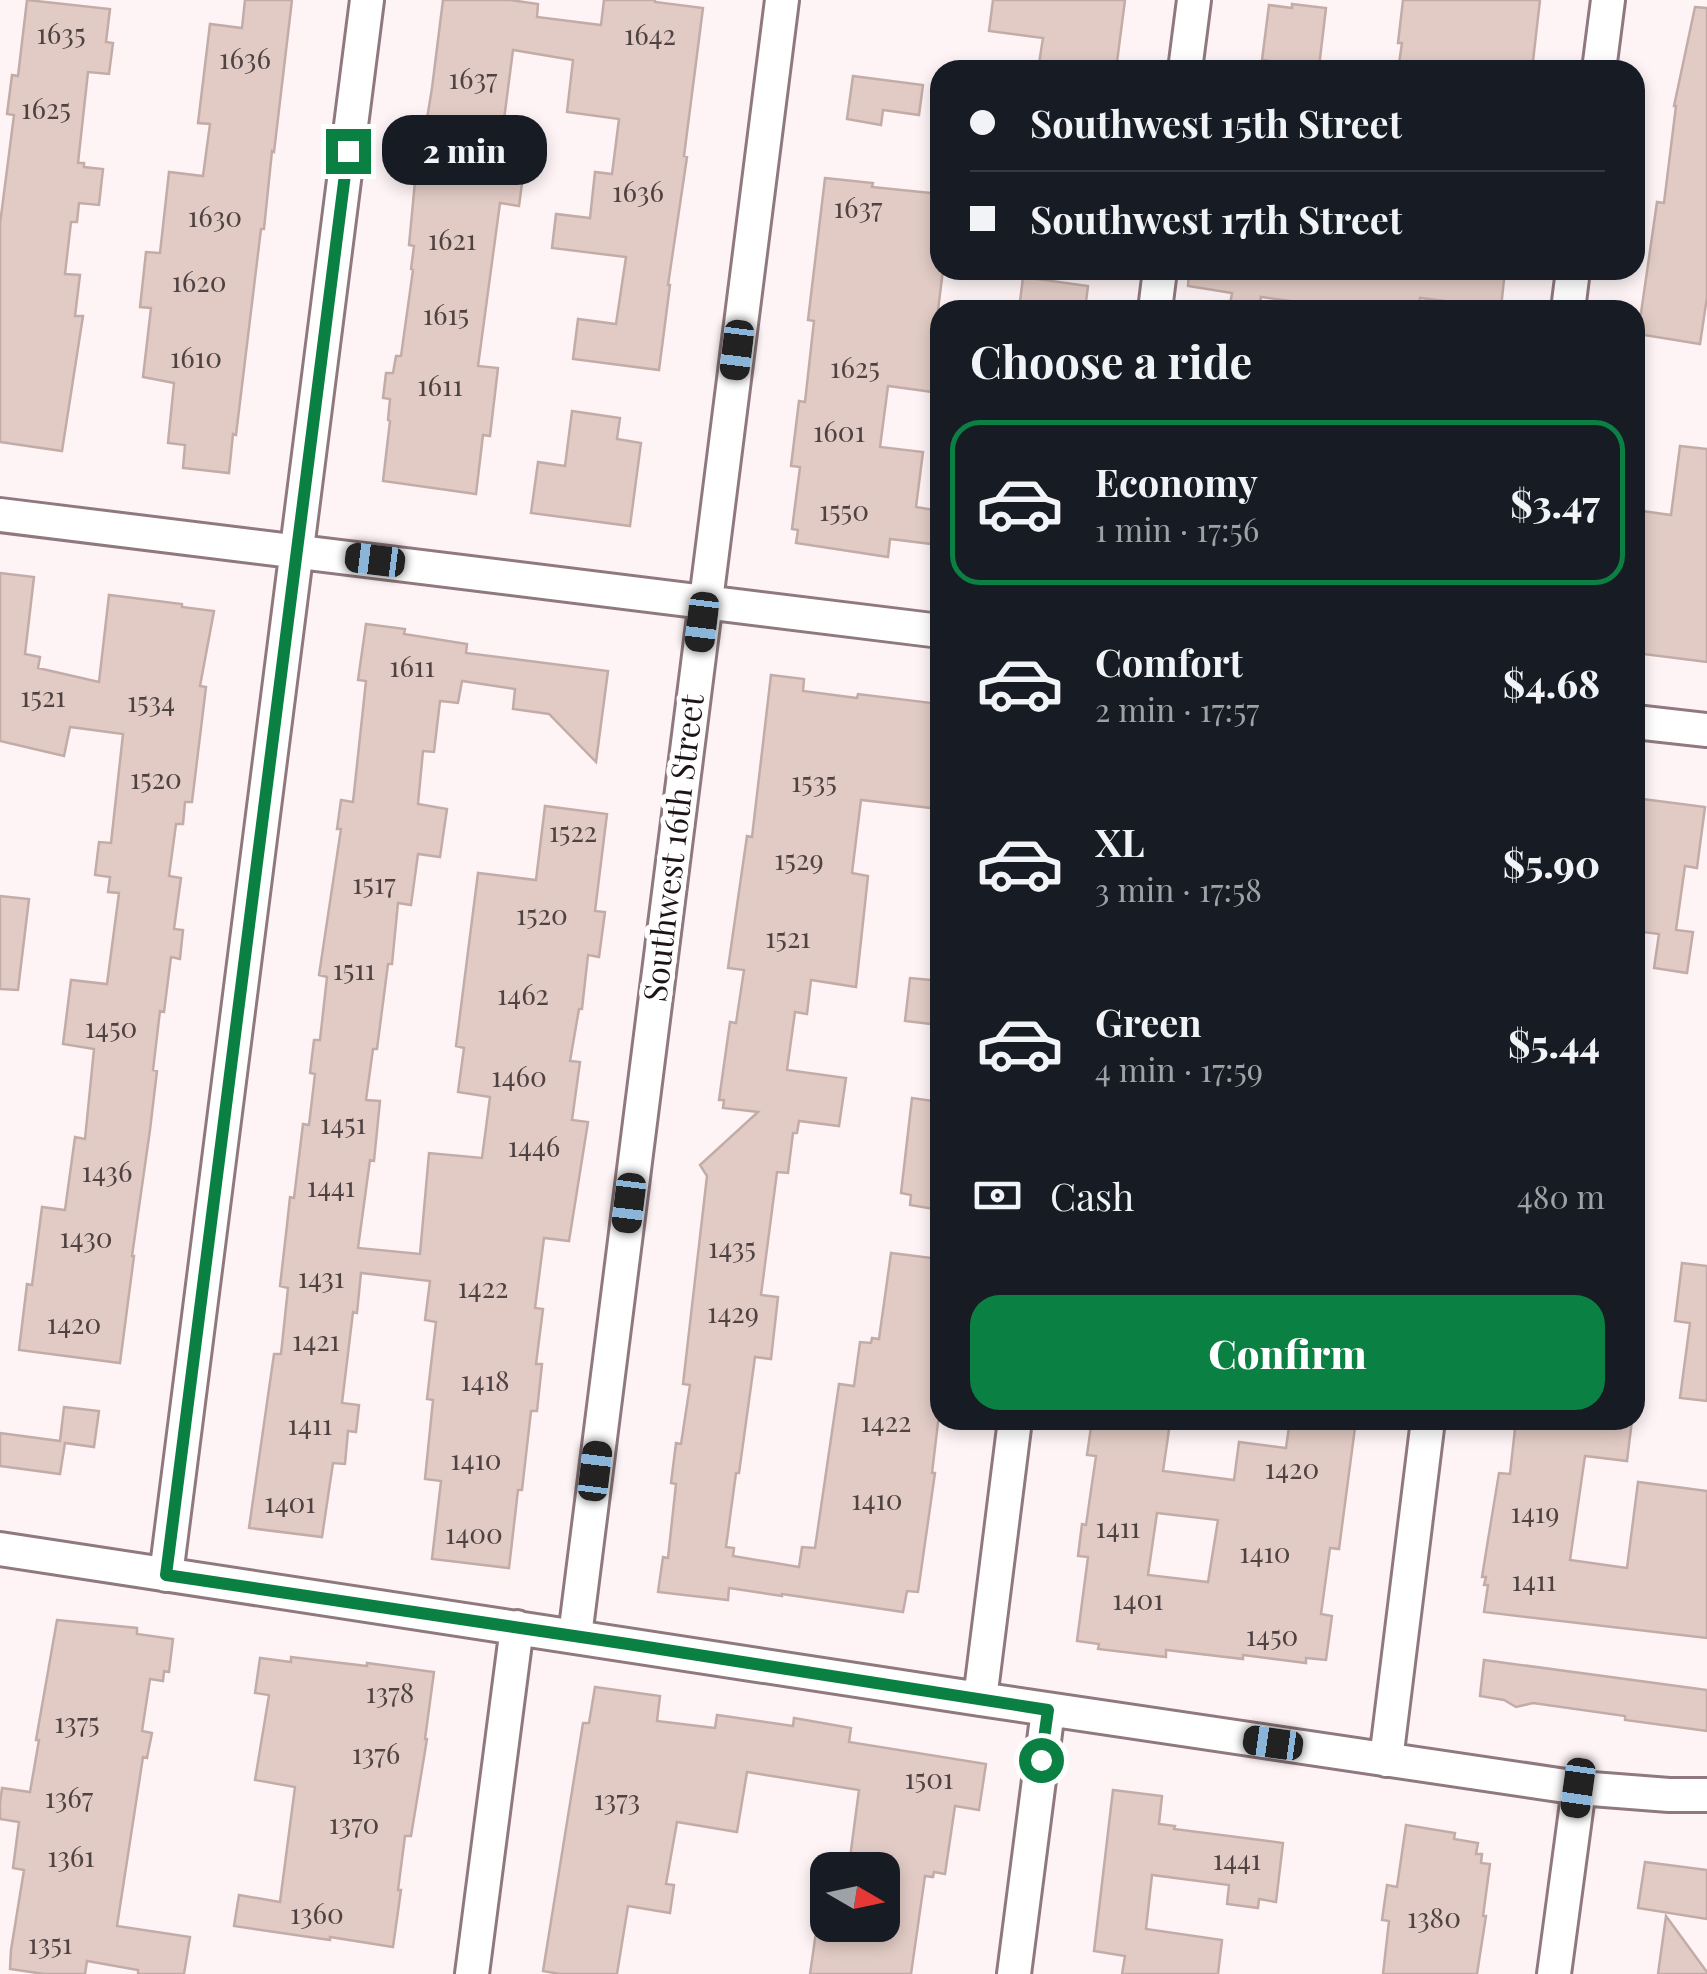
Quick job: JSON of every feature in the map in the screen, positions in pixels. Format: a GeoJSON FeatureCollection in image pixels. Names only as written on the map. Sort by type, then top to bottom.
{"type":"FeatureCollection","features":[{"type":"Feature","properties":{"kind":"street"},"geometry":{"type":"LineString","coordinates":[[166,1575],[367,0]]}},
{"type":"Feature","properties":{"kind":"street","name":"Southwest 16th Street"},"geometry":{"type":"LineString","coordinates":[[574,1636],[782,0]]}},
{"type":"Feature","properties":{"kind":"street"},"geometry":{"type":"LineString","coordinates":[[1186,60],[1194,0]]}},
{"type":"Feature","properties":{"kind":"street"},"geometry":{"type":"LineString","coordinates":[[1600,60],[1608,0]]}},
{"type":"Feature","properties":{"kind":"street"},"geometry":{"type":"LineString","coordinates":[[0,515],[930,629]]}},
{"type":"Feature","properties":{"kind":"street"},"geometry":{"type":"LineString","coordinates":[[1645,723],[1707,730]]}},
{"type":"Feature","properties":{"kind":"street"},"geometry":{"type":"LineString","coordinates":[[980,1700],[1015,1430]]}},
{"type":"Feature","properties":{"kind":"street"},"geometry":{"type":"LineString","coordinates":[[1386,1760],[1427,1430]]}},
{"type":"Feature","properties":{"kind":"street"},"geometry":{"type":"LineString","coordinates":[[0,1549],[1578,1788],[1707,1795]]}},
{"type":"Feature","properties":{"kind":"street"},"geometry":{"type":"LineString","coordinates":[[472,1974],[517,1627]]}},
{"type":"Feature","properties":{"kind":"street"},"geometry":{"type":"LineString","coordinates":[[1014,1974],[1048,1710]]}},
{"type":"Feature","properties":{"kind":"street"},"geometry":{"type":"LineString","coordinates":[[1554,1974],[1578,1788]]}},
{"type":"Feature","properties":{"kind":"building"},"geometry":{"type":"Polygon","coordinates":[[[27,0],[110,9],[106,42],[113,43],[109,74],[88,72],[78,163],[103,169],[99,205],[79,203],[77,222],[71,222],[65,274],[80,275],[75,316],[83,316],[62,451],[0,442],[0,224],[14,115],[7,114],[12,75],[18,76],[27,0]]]}},
{"type":"Feature","properties":{"kind":"building"},"geometry":{"type":"Polygon","coordinates":[[[245,0],[292,0],[229,473],[183,468],[185,445],[168,443],[174,383],[143,377],[151,308],[140,307],[146,252],[160,253],[169,172],[203,176],[210,124],[198,123],[210,24],[242,28],[245,0]]]}},
{"type":"Feature","properties":{"kind":"building"},"geometry":{"type":"Polygon","coordinates":[[[443,0],[538,4],[537,17],[601,25],[604,0],[655,0],[703,8],[659,370],[573,359],[578,319],[616,324],[626,257],[552,248],[556,214],[590,218],[595,172],[612,174],[619,119],[567,112],[573,60],[513,50],[502,135],[528,138],[519,206],[500,203],[478,366],[498,368],[490,436],[483,435],[476,494],[383,481],[390,421],[390,399],[383,398],[386,373],[393,373],[396,356],[401,356],[413,270],[414,246],[409,245],[416,171],[443,0]]]}},
{"type":"Feature","properties":{"kind":"building"},"geometry":{"type":"Polygon","coordinates":[[[993,0],[1125,0],[1117,60],[1040,60],[1043,38],[989,31],[993,0]]]}},
{"type":"Feature","properties":{"kind":"building"},"geometry":{"type":"Polygon","coordinates":[[[1403,0],[1540,0],[1533,60],[1399,60],[1402,43],[1398,43],[1403,0]]]}},
{"type":"Feature","properties":{"kind":"building"},"geometry":{"type":"Polygon","coordinates":[[[1292,4],[1326,8],[1320,60],[1262,60],[1269,5],[1292,8],[1292,4]]]}},
{"type":"Feature","properties":{"kind":"building"},"geometry":{"type":"Polygon","coordinates":[[[1695,7],[1707,8],[1707,297],[1700,344],[1645,335],[1643,300],[1657,202],[1664,203],[1674,106],[1695,7]]]}},
{"type":"Feature","properties":{"kind":"building"},"geometry":{"type":"Polygon","coordinates":[[[853,76],[923,85],[919,115],[883,110],[881,125],[847,119],[853,76]]]}},
{"type":"Feature","properties":{"kind":"building"},"geometry":{"type":"Polygon","coordinates":[[[825,178],[930,193],[930,280],[942,280],[939,300],[930,300],[930,392],[888,386],[880,447],[923,452],[916,507],[930,509],[930,544],[890,539],[888,557],[796,543],[798,530],[792,529],[800,467],[791,466],[799,401],[805,402],[814,321],[808,320],[825,178]]]}},
{"type":"Feature","properties":{"kind":"building"},"geometry":{"type":"Polygon","coordinates":[[[1023,280],[1088,286],[1086,300],[1020,300],[1023,280]]]}},
{"type":"Feature","properties":{"kind":"building"},"geometry":{"type":"Polygon","coordinates":[[[1188,280],[1504,280],[1502,300],[1231,300],[1232,293],[1188,286],[1188,280]]]}},
{"type":"Feature","properties":{"kind":"building"},"geometry":{"type":"Polygon","coordinates":[[[572,411],[620,418],[617,439],[641,443],[630,526],[531,513],[538,462],[565,466],[572,411]]]}},
{"type":"Feature","properties":{"kind":"building"},"geometry":{"type":"Polygon","coordinates":[[[1680,446],[1707,449],[1707,662],[1645,654],[1645,511],[1671,515],[1680,446]]]}},
{"type":"Feature","properties":{"kind":"building"},"geometry":{"type":"Polygon","coordinates":[[[0,573],[34,577],[25,654],[40,657],[38,668],[99,682],[109,595],[214,611],[200,686],[206,687],[192,802],[185,802],[183,824],[176,824],[169,876],[181,878],[174,929],[183,930],[180,959],[171,957],[164,1012],[160,1011],[153,1070],[157,1071],[120,1363],[19,1350],[42,1207],[65,1210],[75,1137],[85,1139],[94,1049],[63,1044],[71,980],[107,984],[119,893],[108,892],[110,877],[95,875],[99,842],[111,843],[123,734],[70,727],[64,756],[0,741],[0,573]]]}},
{"type":"Feature","properties":{"kind":"building"},"geometry":{"type":"Polygon","coordinates":[[[366,624],[467,644],[466,653],[608,671],[596,762],[549,714],[513,709],[515,689],[462,681],[458,703],[440,701],[434,752],[423,751],[418,804],[447,809],[440,857],[418,854],[411,905],[398,903],[392,964],[388,964],[366,1100],[380,1101],[358,1248],[420,1254],[429,1153],[482,1158],[490,1097],[458,1092],[464,1048],[456,1046],[478,873],[536,880],[545,806],[607,814],[595,911],[605,912],[599,957],[588,955],[582,1009],[570,1061],[580,1062],[572,1120],[588,1122],[569,1241],[544,1238],[535,1308],[543,1309],[536,1364],[542,1364],[537,1411],[531,1411],[522,1490],[518,1490],[509,1568],[432,1559],[441,1481],[425,1479],[433,1400],[427,1399],[436,1322],[425,1320],[430,1281],[361,1273],[342,1403],[359,1405],[356,1432],[348,1431],[345,1464],[333,1463],[322,1537],[249,1528],[274,1354],[281,1354],[288,1288],[280,1286],[303,1124],[309,1125],[314,1040],[320,1040],[327,977],[319,975],[341,829],[337,829],[341,800],[353,802],[366,681],[358,680],[366,624]]]}},
{"type":"Feature","properties":{"kind":"building"},"geometry":{"type":"Polygon","coordinates":[[[771,675],[804,679],[803,691],[930,703],[930,808],[861,800],[852,873],[868,876],[856,987],[811,980],[807,1014],[795,1012],[787,1070],[846,1078],[839,1126],[799,1121],[797,1133],[793,1133],[788,1173],[777,1172],[761,1295],[778,1297],[771,1359],[755,1357],[726,1547],[734,1548],[733,1556],[799,1567],[802,1547],[815,1548],[839,1384],[854,1386],[860,1342],[879,1339],[891,1253],[930,1258],[930,1430],[937,1430],[935,1473],[918,1592],[907,1591],[903,1612],[729,1588],[728,1600],[658,1592],[663,1557],[668,1558],[676,1443],[681,1444],[690,1385],[683,1384],[707,1176],[700,1165],[758,1112],[723,1108],[724,1100],[719,1100],[730,1022],[736,1023],[744,970],[728,968],[747,836],[752,837],[771,675]]]}},
{"type":"Feature","properties":{"kind":"building"},"geometry":{"type":"Polygon","coordinates":[[[1645,799],[1705,807],[1697,868],[1685,866],[1676,930],[1693,932],[1687,973],[1654,968],[1659,934],[1645,932],[1645,799]]]}},
{"type":"Feature","properties":{"kind":"building"},"geometry":{"type":"Polygon","coordinates":[[[0,896],[29,899],[18,990],[0,989],[0,896]]]}},
{"type":"Feature","properties":{"kind":"building"},"geometry":{"type":"Polygon","coordinates":[[[910,978],[930,980],[930,1024],[905,1021],[910,978]]]}},
{"type":"Feature","properties":{"kind":"building"},"geometry":{"type":"Polygon","coordinates":[[[912,1098],[930,1101],[930,1208],[910,1205],[911,1195],[901,1193],[912,1098]]]}},
{"type":"Feature","properties":{"kind":"building"},"geometry":{"type":"Polygon","coordinates":[[[1682,1263],[1707,1266],[1707,1401],[1680,1398],[1690,1323],[1675,1321],[1682,1263]]]}},
{"type":"Feature","properties":{"kind":"building"},"geometry":{"type":"Polygon","coordinates":[[[64,1407],[99,1411],[94,1447],[65,1443],[60,1474],[0,1466],[0,1433],[60,1441],[64,1407]]]}},
{"type":"Feature","properties":{"kind":"building"},"geometry":{"type":"Polygon","coordinates":[[[1091,1430],[1169,1430],[1163,1471],[1234,1480],[1239,1442],[1286,1448],[1289,1430],[1355,1430],[1339,1549],[1330,1548],[1321,1614],[1332,1616],[1326,1660],[1306,1658],[1306,1663],[1166,1650],[1166,1657],[1098,1649],[1099,1644],[1077,1641],[1088,1557],[1078,1556],[1096,1456],[1087,1455],[1091,1430]],[[1157,1513],[1148,1575],[1208,1582],[1218,1520],[1157,1513]]]}},
{"type":"Feature","properties":{"kind":"building"},"geometry":{"type":"Polygon","coordinates":[[[1515,1430],[1631,1430],[1627,1461],[1585,1456],[1570,1560],[1627,1568],[1638,1482],[1707,1491],[1707,1638],[1484,1612],[1488,1585],[1484,1585],[1486,1577],[1482,1577],[1499,1473],[1510,1474],[1515,1430]]]}},
{"type":"Feature","properties":{"kind":"building"},"geometry":{"type":"Polygon","coordinates":[[[57,1620],[137,1628],[137,1634],[173,1639],[169,1672],[164,1671],[163,1681],[150,1679],[142,1731],[152,1733],[147,1758],[143,1757],[117,1926],[190,1937],[184,1974],[138,1974],[138,1970],[87,1961],[85,1974],[10,1969],[24,1870],[13,1868],[19,1822],[0,1819],[2,1788],[30,1792],[57,1620]]]}},
{"type":"Feature","properties":{"kind":"building"},"geometry":{"type":"Polygon","coordinates":[[[291,1657],[434,1672],[411,1836],[405,1836],[393,1947],[234,1926],[239,1895],[280,1902],[295,1787],[255,1780],[269,1695],[255,1693],[260,1658],[291,1662],[291,1657]]]}},
{"type":"Feature","properties":{"kind":"building"},"geometry":{"type":"Polygon","coordinates":[[[1484,1660],[1707,1690],[1707,1731],[1533,1703],[1516,1707],[1504,1700],[1480,1696],[1484,1660]]]}},
{"type":"Feature","properties":{"kind":"building"},"geometry":{"type":"Polygon","coordinates":[[[595,1687],[660,1696],[657,1721],[715,1728],[717,1715],[793,1726],[794,1718],[851,1728],[849,1742],[986,1764],[979,1810],[955,1806],[945,1874],[934,1872],[933,1877],[925,1876],[911,1974],[810,1974],[815,1942],[900,1942],[900,1852],[851,1852],[859,1790],[747,1772],[737,1832],[677,1822],[666,1884],[674,1885],[670,1913],[628,1906],[617,1974],[543,1971],[583,1723],[589,1723],[595,1687]]]}},
{"type":"Feature","properties":{"kind":"building"},"geometry":{"type":"Polygon","coordinates":[[[1113,1790],[1162,1796],[1159,1824],[1175,1826],[1174,1829],[1283,1843],[1276,1902],[1259,1899],[1258,1908],[1227,1904],[1229,1885],[1152,1875],[1146,1929],[1222,1940],[1218,1974],[1122,1974],[1125,1956],[1094,1951],[1113,1790]]]}},
{"type":"Feature","properties":{"kind":"building"},"geometry":{"type":"Polygon","coordinates":[[[1406,1825],[1455,1833],[1454,1839],[1478,1843],[1476,1854],[1482,1854],[1481,1863],[1490,1864],[1477,1974],[1383,1974],[1389,1921],[1382,1920],[1387,1885],[1397,1887],[1406,1825]]]}},
{"type":"Feature","properties":{"kind":"building"},"geometry":{"type":"Polygon","coordinates":[[[1645,1862],[1707,1870],[1707,1919],[1638,1908],[1645,1862]]]}},
{"type":"Feature","properties":{"kind":"building"},"geometry":{"type":"Polygon","coordinates":[[[1666,1916],[1707,1972],[1707,1974],[1658,1974],[1666,1916]]]}},
{"type":"Feature","properties":{"kind":"route"},"geometry":{"type":"LineString","coordinates":[[348,151],[166,1575],[1048,1710],[1041,1760]]}}]}
